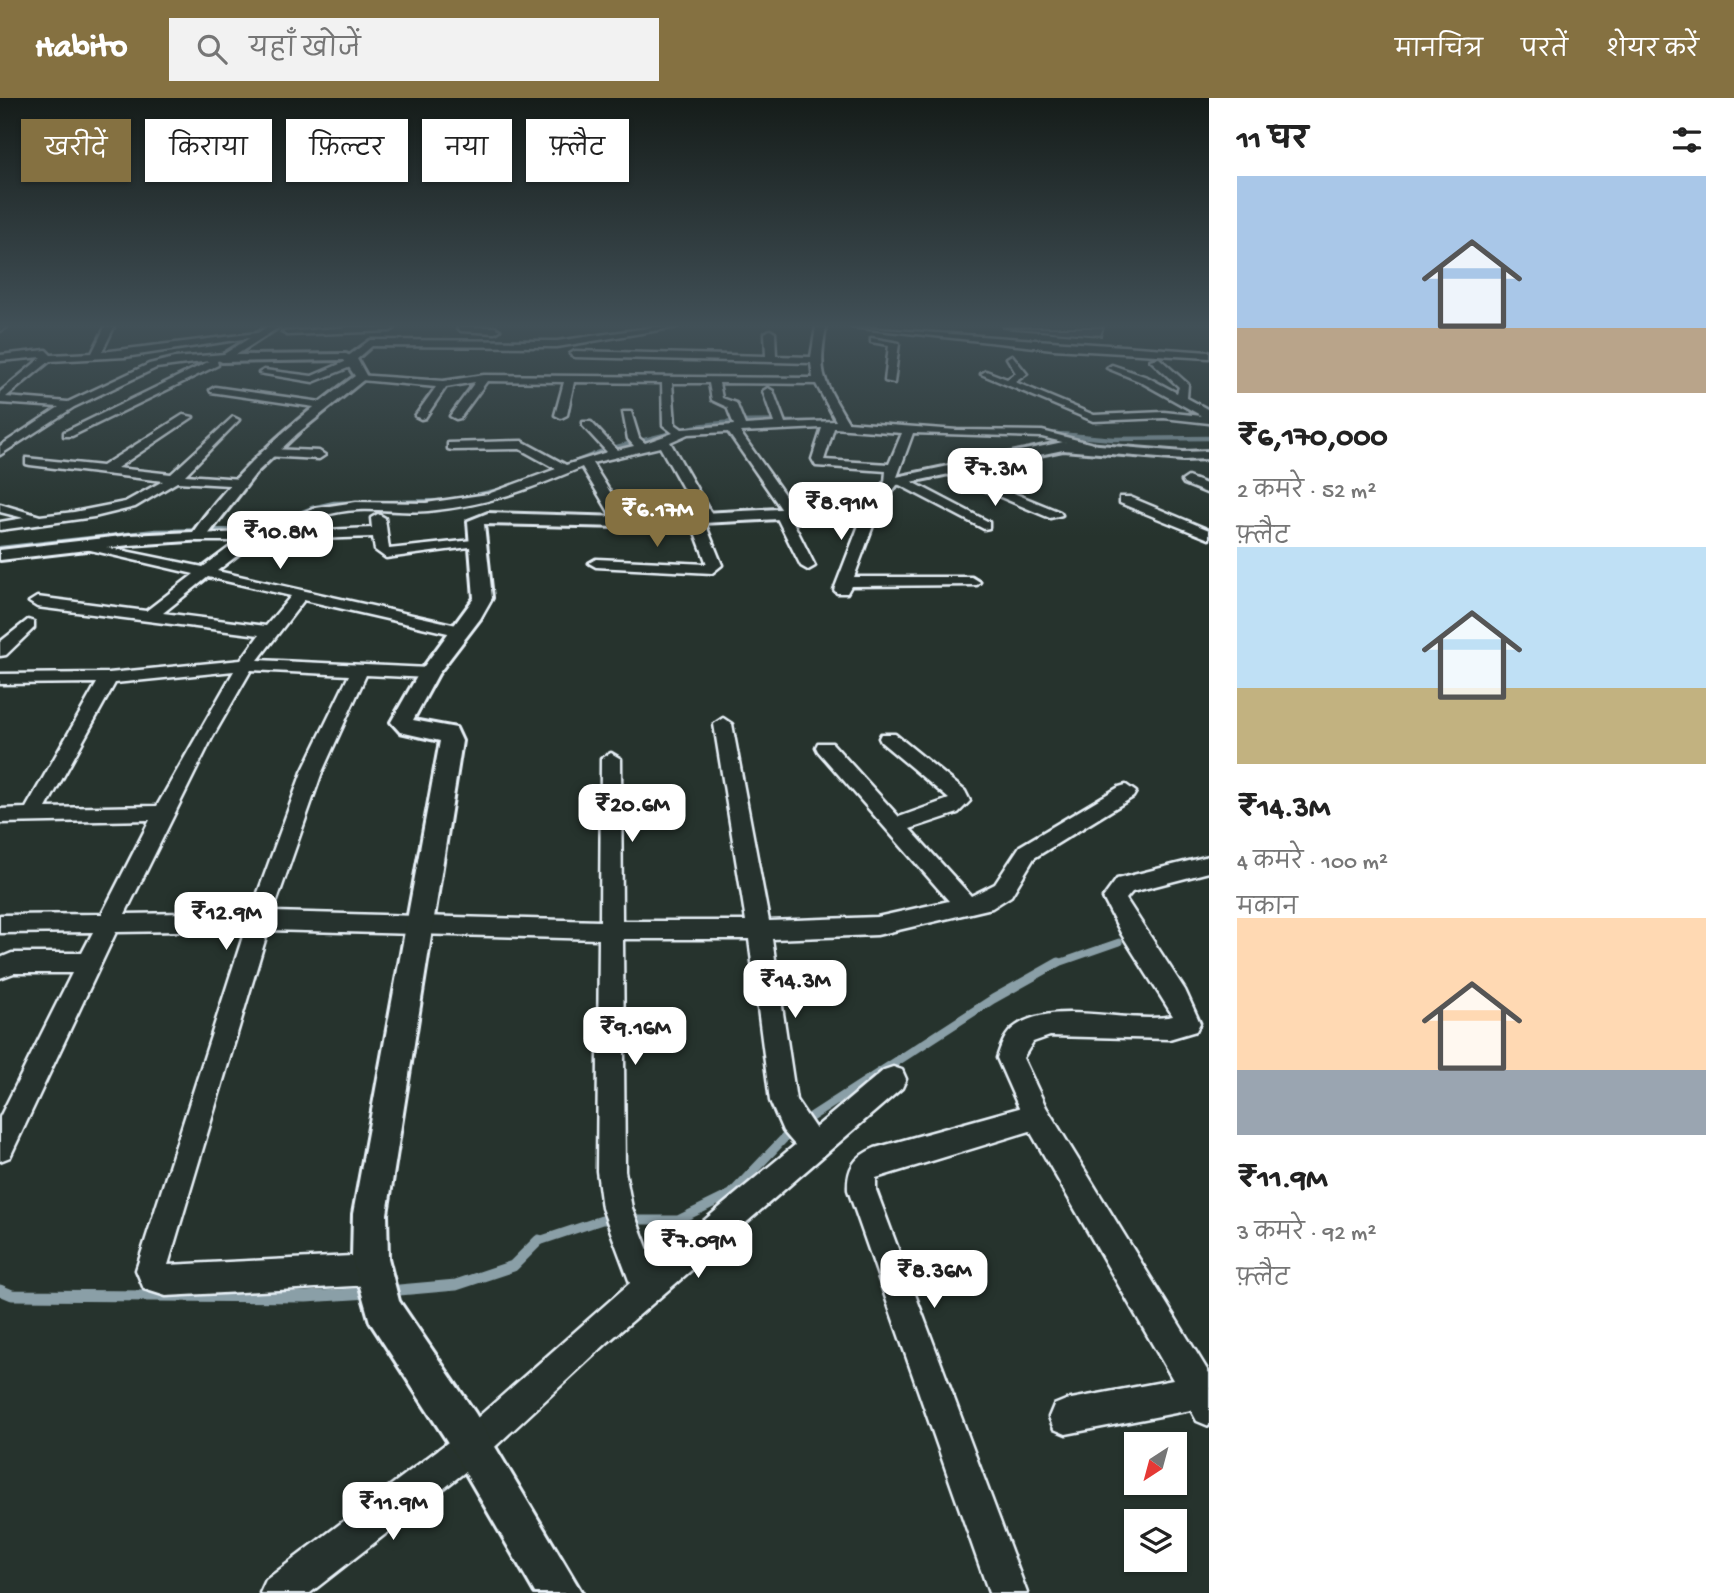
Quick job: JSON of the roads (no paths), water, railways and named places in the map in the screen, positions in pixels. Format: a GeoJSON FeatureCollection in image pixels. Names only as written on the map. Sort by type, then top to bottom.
{"type":"FeatureCollection","features":[{"type":"Feature","properties":{"kind":"street"},"geometry":{"type":"LineString","coordinates":[[0,450],[70,405],[88,397]]}},
{"type":"Feature","properties":{"kind":"street"},"geometry":{"type":"LineString","coordinates":[[68,434],[144,397]]}},
{"type":"Feature","properties":{"kind":"street"},"geometry":{"type":"LineString","coordinates":[[263,397],[321,405]]}},
{"type":"Feature","properties":{"kind":"street"},"geometry":{"type":"LineString","coordinates":[[201,532],[241,482],[269,453],[333,397]]}},
{"type":"Feature","properties":{"kind":"street"},"geometry":{"type":"LineString","coordinates":[[421,416],[437,397]]}},
{"type":"Feature","properties":{"kind":"street"},"geometry":{"type":"LineString","coordinates":[[456,416],[470,397]]}},
{"type":"Feature","properties":{"kind":"street"},"geometry":{"type":"LineString","coordinates":[[561,415],[566,397]]}},
{"type":"Feature","properties":{"kind":"street"},"geometry":{"type":"LineString","coordinates":[[668,397],[669,425],[677,431]]}},
{"type":"Feature","properties":{"kind":"street"},"geometry":{"type":"LineString","coordinates":[[716,397],[717,402],[732,405],[737,426],[786,514],[808,566]]}},
{"type":"Feature","properties":{"kind":"street"},"geometry":{"type":"LineString","coordinates":[[770,397],[779,422]]}},
{"type":"Feature","properties":{"kind":"street"},"geometry":{"type":"LineString","coordinates":[[828,397],[844,423]]}},
{"type":"Feature","properties":{"kind":"street"},"geometry":{"type":"LineString","coordinates":[[1041,397],[1093,418],[1207,414]]}},
{"type":"Feature","properties":{"kind":"street"},"geometry":{"type":"LineString","coordinates":[[1175,397],[1207,414]]}},
{"type":"Feature","properties":{"kind":"street"},"geometry":{"type":"LineString","coordinates":[[0,399],[70,405]]}},
{"type":"Feature","properties":{"kind":"street"},"geometry":{"type":"LineString","coordinates":[[627,414],[640,444]]}},
{"type":"Feature","properties":{"kind":"street"},"geometry":{"type":"LineString","coordinates":[[103,471],[187,417]]}},
{"type":"Feature","properties":{"kind":"street"},"geometry":{"type":"LineString","coordinates":[[0,526],[130,505],[154,493],[233,421]]}},
{"type":"Feature","properties":{"kind":"street"},"geometry":{"type":"LineString","coordinates":[[474,522],[515,491],[561,467],[612,450],[663,441],[677,431],[779,422],[844,423],[909,429],[1042,434],[1096,446],[1167,455],[1209,455]]}},
{"type":"Feature","properties":{"kind":"street"},"geometry":{"type":"LineString","coordinates":[[587,424],[612,450]]}},
{"type":"Feature","properties":{"kind":"street"},"geometry":{"type":"LineString","coordinates":[[829,424],[818,459],[820,463],[893,478],[984,525]]}},
{"type":"Feature","properties":{"kind":"street"},"geometry":{"type":"LineString","coordinates":[[909,429],[893,478],[873,507],[844,586],[972,582]]}},
{"type":"Feature","properties":{"kind":"street"},"geometry":{"type":"LineString","coordinates":[[596,563],[712,569],[715,565],[702,519],[663,441]]}},
{"type":"Feature","properties":{"kind":"street"},"geometry":{"type":"LineString","coordinates":[[452,446],[522,445],[561,467]]}},
{"type":"Feature","properties":{"kind":"street"},"geometry":{"type":"LineString","coordinates":[[893,478],[948,470],[1056,447],[1096,446]]}},
{"type":"Feature","properties":{"kind":"street"},"geometry":{"type":"LineString","coordinates":[[269,453],[319,455]]}},
{"type":"Feature","properties":{"kind":"street"},"geometry":{"type":"LineString","coordinates":[[30,461],[172,478],[241,482]]}},
{"type":"Feature","properties":{"kind":"street"},"geometry":{"type":"LineString","coordinates":[[585,461],[622,522]]}},
{"type":"Feature","properties":{"kind":"street"},"geometry":{"type":"LineString","coordinates":[[948,470],[1055,515]]}},
{"type":"Feature","properties":{"kind":"street"},"geometry":{"type":"LineString","coordinates":[[1188,481],[1209,489]]}},
{"type":"Feature","properties":{"kind":"street"},"geometry":{"type":"LineString","coordinates":[[1125,500],[1209,535]]}},
{"type":"Feature","properties":{"kind":"street"},"geometry":{"type":"LineString","coordinates":[[374,507],[381,531],[382,550],[391,556],[474,522],[495,519],[622,522],[873,507]]}},
{"type":"Feature","properties":{"kind":"street"},"geometry":{"type":"LineString","coordinates":[[149,616],[253,536],[331,509],[426,507],[474,522]]}},
{"type":"Feature","properties":{"kind":"street"},"geometry":{"type":"LineString","coordinates":[[0,508],[39,519]]}},
{"type":"Feature","properties":{"kind":"street"},"geometry":{"type":"LineString","coordinates":[[474,522],[483,598],[429,673],[402,722],[408,727],[448,733],[451,741],[370,1214],[376,1286],[560,1593]]}},
{"type":"Feature","properties":{"kind":"street"},"geometry":{"type":"LineString","coordinates":[[0,555],[201,532],[253,536],[338,536],[381,531]]}},
{"type":"Feature","properties":{"kind":"street"},"geometry":{"type":"LineString","coordinates":[[91,546],[461,631]]}},
{"type":"Feature","properties":{"kind":"street"},"geometry":{"type":"LineString","coordinates":[[0,1147],[87,963],[218,708],[268,631],[301,594]]}},
{"type":"Feature","properties":{"kind":"street"},"geometry":{"type":"LineString","coordinates":[[37,602],[268,631]]}},
{"type":"Feature","properties":{"kind":"street"},"geometry":{"type":"LineString","coordinates":[[0,651],[28,625]]}},
{"type":"Feature","properties":{"kind":"street"},"geometry":{"type":"LineString","coordinates":[[0,679],[109,678],[246,665],[429,673]]}},
{"type":"Feature","properties":{"kind":"street"},"geometry":{"type":"LineString","coordinates":[[360,669],[312,772],[260,921],[151,1270],[155,1278],[166,1281],[376,1286]]}},
{"type":"Feature","properties":{"kind":"street"},"geometry":{"type":"LineString","coordinates":[[32,815],[109,678]]}},
{"type":"Feature","properties":{"kind":"street"},"geometry":{"type":"LineString","coordinates":[[723,724],[759,930],[783,1101],[804,1135]]}},
{"type":"Feature","properties":{"kind":"street"},"geometry":{"type":"LineString","coordinates":[[888,738],[958,796],[960,801],[951,808],[895,826]]}},
{"type":"Feature","properties":{"kind":"street"},"geometry":{"type":"LineString","coordinates":[[825,747],[967,907]]}},
{"type":"Feature","properties":{"kind":"street"},"geometry":{"type":"LineString","coordinates":[[611,759],[611,1171],[622,1220],[647,1289]]}},
{"type":"Feature","properties":{"kind":"street"},"geometry":{"type":"LineString","coordinates":[[0,924],[260,921],[611,930],[854,928],[984,902],[1003,890],[1027,852],[1126,792]]}},
{"type":"Feature","properties":{"kind":"street"},"geometry":{"type":"LineString","coordinates":[[0,816],[164,813]]}},
{"type":"Feature","properties":{"kind":"street"},"geometry":{"type":"LineString","coordinates":[[1066,1417],[1206,1397],[1036,1116],[1010,1058],[1012,1048],[1034,1029],[1059,1024],[1169,1028],[1187,1023],[1182,1007],[1136,940],[1114,898],[1125,885],[1209,864]]}},
{"type":"Feature","properties":{"kind":"street"},"geometry":{"type":"LineString","coordinates":[[0,968],[12,963],[87,963]]}},
{"type":"Feature","properties":{"kind":"street"},"geometry":{"type":"LineString","coordinates":[[279,1593],[472,1445],[647,1289],[804,1135],[893,1079]]}},
{"type":"Feature","properties":{"kind":"street"},"geometry":{"type":"LineString","coordinates":[[1008,1593],[862,1190],[861,1175],[865,1167],[875,1163],[1036,1116]]}},
{"type":"Feature","properties":{"kind":"waterway"},"geometry":{"type":"LineString","coordinates":[[664,435],[682,429],[721,423],[824,422]]}},
{"type":"Feature","properties":{"kind":"waterway"},"geometry":{"type":"LineString","coordinates":[[1039,432],[1075,435]]}},
{"type":"Feature","properties":{"kind":"waterway"},"geometry":{"type":"LineString","coordinates":[[557,469],[605,450],[668,434]]}},
{"type":"Feature","properties":{"kind":"waterway"},"geometry":{"type":"LineString","coordinates":[[1056,434],[1113,439],[1209,438]]}},
{"type":"Feature","properties":{"kind":"waterway"},"geometry":{"type":"LineString","coordinates":[[460,499],[503,489]]}},
{"type":"Feature","properties":{"kind":"waterway"},"geometry":{"type":"LineString","coordinates":[[0,548],[156,531],[246,530],[269,526],[312,508],[334,503],[445,501]]}},
{"type":"Feature","properties":{"kind":"waterway"},"geometry":{"type":"LineString","coordinates":[[1056,964],[1119,942]]}},
{"type":"Feature","properties":{"kind":"waterway"},"geometry":{"type":"LineString","coordinates":[[803,1122],[993,999],[1059,962]]}},
{"type":"Feature","properties":{"kind":"waterway"},"geometry":{"type":"LineString","coordinates":[[630,1220],[678,1220],[731,1194],[793,1129]]}},
{"type":"Feature","properties":{"kind":"waterway"},"geometry":{"type":"LineString","coordinates":[[538,1242],[602,1220],[614,1220]]}},
{"type":"Feature","properties":{"kind":"waterway"},"geometry":{"type":"LineString","coordinates":[[388,1291],[456,1285],[513,1266],[538,1242]]}},
{"type":"Feature","properties":{"kind":"waterway"},"geometry":{"type":"LineString","coordinates":[[0,1290],[12,1295],[306,1297],[369,1293]]}}]}
